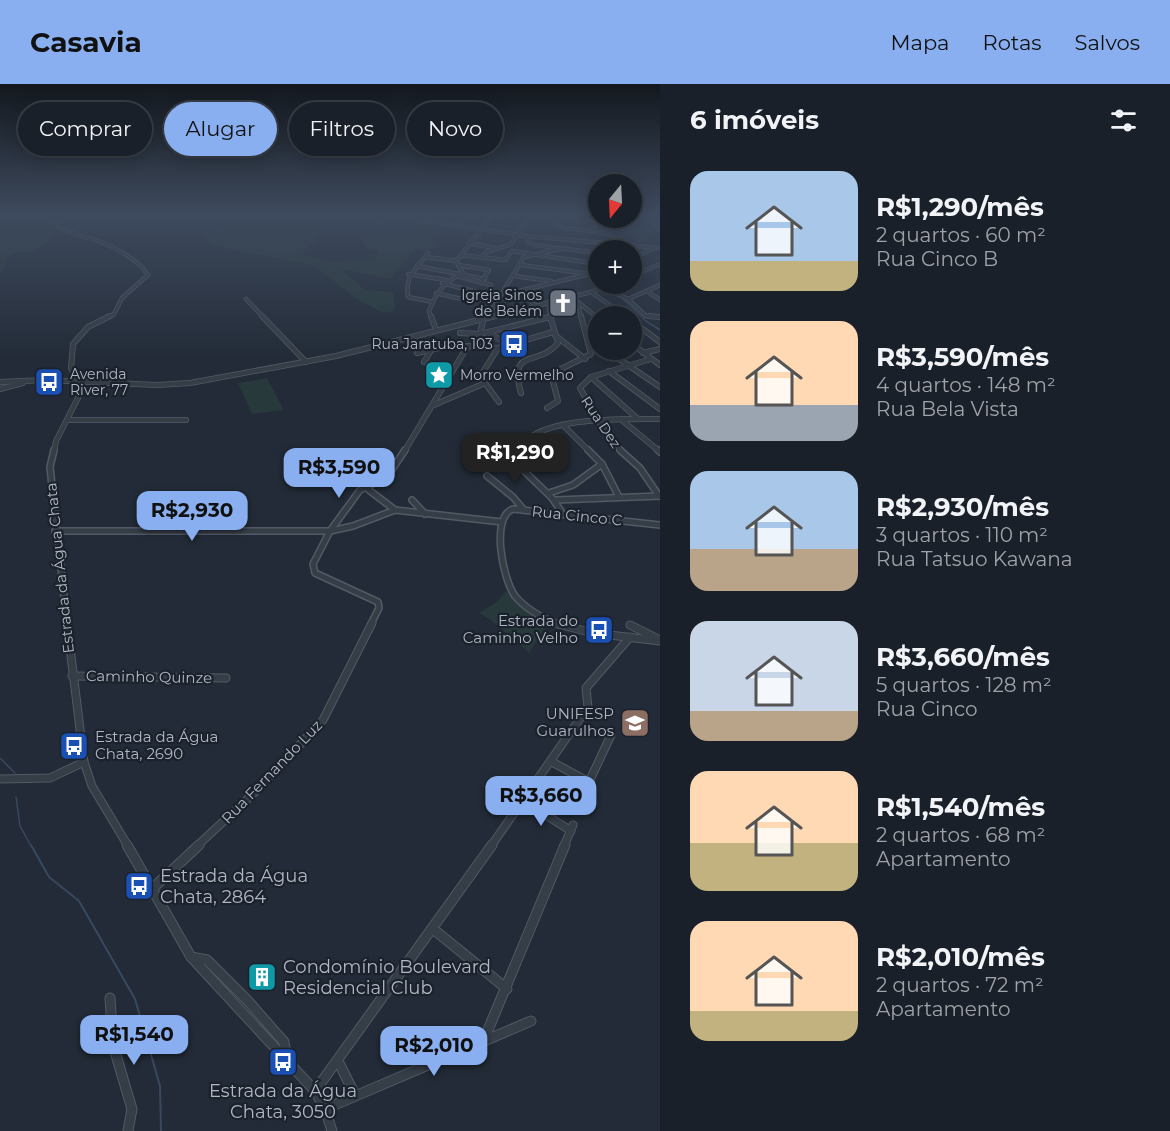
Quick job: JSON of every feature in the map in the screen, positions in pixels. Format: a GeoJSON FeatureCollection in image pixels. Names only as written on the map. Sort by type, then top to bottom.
{"type":"FeatureCollection","features":[{"type":"Feature","properties":{"kind":"street"},"geometry":{"type":"LineString","coordinates":[[95,382],[80,389],[74,374],[71,353],[78,335],[88,327],[114,314],[122,298],[148,274],[135,262]]}},
{"type":"Feature","properties":{"kind":"street"},"geometry":{"type":"LineString","coordinates":[[421,262],[408,274],[406,281],[408,297],[433,302]]}},
{"type":"Feature","properties":{"kind":"street"},"geometry":{"type":"LineString","coordinates":[[453,262],[489,271],[481,283]]}},
{"type":"Feature","properties":{"kind":"street"},"geometry":{"type":"LineString","coordinates":[[457,263],[463,273]]}},
{"type":"Feature","properties":{"kind":"street"},"geometry":{"type":"LineString","coordinates":[[480,334],[486,317],[520,264],[588,274]]}},
{"type":"Feature","properties":{"kind":"street"},"geometry":{"type":"LineString","coordinates":[[642,272],[660,264]]}},
{"type":"Feature","properties":{"kind":"street"},"geometry":{"type":"LineString","coordinates":[[417,266],[485,279]]}},
{"type":"Feature","properties":{"kind":"street"},"geometry":{"type":"LineString","coordinates":[[436,330],[429,311],[436,293],[444,282],[463,273]]}},
{"type":"Feature","properties":{"kind":"street"},"geometry":{"type":"LineString","coordinates":[[408,274],[484,294]]}},
{"type":"Feature","properties":{"kind":"street"},"geometry":{"type":"LineString","coordinates":[[535,305],[519,291],[588,274]]}},
{"type":"Feature","properties":{"kind":"street"},"geometry":{"type":"LineString","coordinates":[[457,276],[491,285]]}},
{"type":"Feature","properties":{"kind":"street"},"geometry":{"type":"LineString","coordinates":[[514,276],[554,282]]}},
{"type":"Feature","properties":{"kind":"street"},"geometry":{"type":"LineString","coordinates":[[628,299],[660,285]]}},
{"type":"Feature","properties":{"kind":"street"},"geometry":{"type":"LineString","coordinates":[[647,291],[658,297]]}},
{"type":"Feature","properties":{"kind":"street"},"geometry":{"type":"LineString","coordinates":[[436,293],[465,300]]}},
{"type":"Feature","properties":{"kind":"street"},"geometry":{"type":"LineString","coordinates":[[0,382],[63,380],[157,385],[189,383],[306,362],[588,293]]}},
{"type":"Feature","properties":{"kind":"street"},"geometry":{"type":"LineString","coordinates":[[594,294],[611,306]]}},
{"type":"Feature","properties":{"kind":"street"},"geometry":{"type":"LineString","coordinates":[[617,294],[628,299],[649,317],[660,317]]}},
{"type":"Feature","properties":{"kind":"street"},"geometry":{"type":"LineString","coordinates":[[570,296],[588,310]]}},
{"type":"Feature","properties":{"kind":"street"},"geometry":{"type":"LineString","coordinates":[[246,299],[306,362]]}},
{"type":"Feature","properties":{"kind":"street"},"geometry":{"type":"LineString","coordinates":[[548,302],[558,343]]}},
{"type":"Feature","properties":{"kind":"street"},"geometry":{"type":"LineString","coordinates":[[578,303],[588,338]]}},
{"type":"Feature","properties":{"kind":"street"},"geometry":{"type":"LineString","coordinates":[[579,310],[588,310]]}},
{"type":"Feature","properties":{"kind":"street"},"geometry":{"type":"LineString","coordinates":[[649,317],[660,312]]}},
{"type":"Feature","properties":{"kind":"street"},"geometry":{"type":"LineString","coordinates":[[460,333],[480,334],[550,317]]}},
{"type":"Feature","properties":{"kind":"street"},"geometry":{"type":"LineString","coordinates":[[642,328],[660,342]]}},
{"type":"Feature","properties":{"kind":"street"},"geometry":{"type":"LineString","coordinates":[[488,332],[508,345]]}},
{"type":"Feature","properties":{"kind":"street"},"geometry":{"type":"LineString","coordinates":[[554,333],[585,359]]}},
{"type":"Feature","properties":{"kind":"street"},"geometry":{"type":"LineString","coordinates":[[417,353],[451,345],[498,348],[554,333]]}},
{"type":"Feature","properties":{"kind":"street"},"geometry":{"type":"LineString","coordinates":[[521,393],[515,374],[519,366],[528,358],[553,349],[558,343],[565,342]]}},
{"type":"Feature","properties":{"kind":"street"},"geometry":{"type":"LineString","coordinates":[[330,531],[356,495],[387,477],[434,405],[467,347]]}},
{"type":"Feature","properties":{"kind":"street"},"geometry":{"type":"LineString","coordinates":[[498,348],[484,368],[485,383],[499,402]]}},
{"type":"Feature","properties":{"kind":"street"},"geometry":{"type":"LineString","coordinates":[[424,362],[433,349]]}},
{"type":"Feature","properties":{"kind":"street"},"geometry":{"type":"LineString","coordinates":[[643,353],[660,349]]}},
{"type":"Feature","properties":{"kind":"street"},"geometry":{"type":"LineString","coordinates":[[643,353],[660,365]]}},
{"type":"Feature","properties":{"kind":"street"},"geometry":{"type":"LineString","coordinates":[[547,408],[558,400],[551,374],[588,356]]}},
{"type":"Feature","properties":{"kind":"street","name":"Rua Dez"},"geometry":{"type":"LineString","coordinates":[[651,359],[639,365],[627,366],[591,377],[582,382],[580,388],[599,422],[618,448],[640,468],[659,496]]}},
{"type":"Feature","properties":{"kind":"street"},"geometry":{"type":"LineString","coordinates":[[619,360],[660,387]]}},
{"type":"Feature","properties":{"kind":"street"},"geometry":{"type":"LineString","coordinates":[[609,371],[660,409]]}},
{"type":"Feature","properties":{"kind":"street"},"geometry":{"type":"LineString","coordinates":[[63,380],[74,374]]}},
{"type":"Feature","properties":{"kind":"street"},"geometry":{"type":"LineString","coordinates":[[591,377],[638,420]]}},
{"type":"Feature","properties":{"kind":"street"},"geometry":{"type":"LineString","coordinates":[[651,381],[660,378]]}},
{"type":"Feature","properties":{"kind":"street"},"geometry":{"type":"LineString","coordinates":[[0,389],[29,381]]}},
{"type":"Feature","properties":{"kind":"street"},"geometry":{"type":"LineString","coordinates":[[434,405],[485,383]]}},
{"type":"Feature","properties":{"kind":"street","name":"Estrada da Água Chata"},"geometry":{"type":"LineString","coordinates":[[80,389],[56,441],[50,467],[72,676],[84,762],[92,786],[191,957],[315,1091],[325,1109],[332,1131]]}},
{"type":"Feature","properties":{"kind":"street"},"geometry":{"type":"LineString","coordinates":[[560,513],[556,500],[518,465],[517,454],[521,444],[533,434],[546,428],[599,422],[660,419]]}},
{"type":"Feature","properties":{"kind":"street"},"geometry":{"type":"LineString","coordinates":[[67,420],[186,420]]}},
{"type":"Feature","properties":{"kind":"street"},"geometry":{"type":"LineString","coordinates":[[622,421],[660,452]]}},
{"type":"Feature","properties":{"kind":"street"},"geometry":{"type":"LineString","coordinates":[[563,425],[602,464],[619,497]]}},
{"type":"Feature","properties":{"kind":"street"},"geometry":{"type":"LineString","coordinates":[[549,493],[573,485],[602,464]]}},
{"type":"Feature","properties":{"kind":"street"},"geometry":{"type":"LineString","coordinates":[[487,476],[513,497],[524,510]]}},
{"type":"Feature","properties":{"kind":"street"},"geometry":{"type":"LineString","coordinates":[[365,488],[395,510],[502,522],[503,571],[510,587],[525,605],[546,619],[570,629],[660,640]]}},
{"type":"Feature","properties":{"kind":"street"},"geometry":{"type":"LineString","coordinates":[[556,500],[659,496]]}},
{"type":"Feature","properties":{"kind":"street"},"geometry":{"type":"LineString","coordinates":[[412,500],[426,515]]}},
{"type":"Feature","properties":{"kind":"street"},"geometry":{"type":"LineString","coordinates":[[55,531],[330,531],[353,526],[395,510]]}},
{"type":"Feature","properties":{"kind":"street","name":"Rua Cinco C"},"geometry":{"type":"LineString","coordinates":[[502,522],[507,511],[524,510],[660,525]]}},
{"type":"Feature","properties":{"kind":"street","name":"Rua Fernando Luz"},"geometry":{"type":"LineString","coordinates":[[153,888],[256,791],[323,720],[378,612],[378,602],[364,593],[315,573],[314,564],[330,531]]}},
{"type":"Feature","properties":{"kind":"street"},"geometry":{"type":"LineString","coordinates":[[630,625],[660,640]]}},
{"type":"Feature","properties":{"kind":"street"},"geometry":{"type":"LineString","coordinates":[[315,1091],[552,762],[588,707],[586,688],[630,637]]}},
{"type":"Feature","properties":{"kind":"street","name":"Caminho Quinze"},"geometry":{"type":"LineString","coordinates":[[72,676],[226,678]]}},
{"type":"Feature","properties":{"kind":"street"},"geometry":{"type":"LineString","coordinates":[[552,762],[589,782],[611,735]]}},
{"type":"Feature","properties":{"kind":"street"},"geometry":{"type":"LineString","coordinates":[[0,779],[50,778],[70,771],[84,762]]}},
{"type":"Feature","properties":{"kind":"street"},"geometry":{"type":"LineString","coordinates":[[483,1042],[507,989],[572,828],[524,801]]}},
{"type":"Feature","properties":{"kind":"street"},"geometry":{"type":"LineString","coordinates":[[433,929],[507,989]]}},
{"type":"Feature","properties":{"kind":"street"},"geometry":{"type":"LineString","coordinates":[[110,998],[113,1045],[132,1109],[128,1131]]}},
{"type":"Feature","properties":{"kind":"street"},"geometry":{"type":"LineString","coordinates":[[325,1109],[531,1021]]}},
{"type":"Feature","properties":{"kind":"street"},"geometry":{"type":"LineString","coordinates":[[338,1061],[355,1095]]}},
{"type":"Feature","properties":{"kind":"shaded area"},"geometry":{"type":"Polygon","coordinates":[[[0,262],[5,262],[6,268],[0,273],[0,262]]]}},
{"type":"Feature","properties":{"kind":"shaded area"},"geometry":{"type":"Polygon","coordinates":[[[294,262],[404,262],[390,279],[341,269],[365,290],[393,292],[395,306],[393,311],[383,313],[358,300],[315,266],[294,262]]]}},
{"type":"Feature","properties":{"kind":"shaded area"},"geometry":{"type":"Polygon","coordinates":[[[267,378],[284,410],[252,414],[238,383],[267,378]]]}},
{"type":"Feature","properties":{"kind":"shaded area"},"geometry":{"type":"Polygon","coordinates":[[[506,591],[531,615],[548,624],[529,653],[491,620],[479,613],[498,601],[506,591]]]}},
{"type":"Feature","properties":{"kind":"waterway"},"geometry":{"type":"LineString","coordinates":[[622,298],[646,321],[660,330]]}},
{"type":"Feature","properties":{"kind":"waterway"},"geometry":{"type":"LineString","coordinates":[[0,758],[15,773]]}},
{"type":"Feature","properties":{"kind":"waterway"},"geometry":{"type":"LineString","coordinates":[[16,797],[20,826],[31,846]]}},
{"type":"Feature","properties":{"kind":"waterway"},"geometry":{"type":"LineString","coordinates":[[31,845],[49,877],[79,901],[135,999],[160,1086],[161,1131]]}},
{"type":"Feature","properties":{"kind":"place","name":"Igreja Sinos de Belém"},"geometry":{"type":"Point","coordinates":[563,303]}},
{"type":"Feature","properties":{"kind":"place","name":"Rua Jaratuba, 103"},"geometry":{"type":"Point","coordinates":[514,344]}},
{"type":"Feature","properties":{"kind":"place","name":"Morro Vermelho"},"geometry":{"type":"Point","coordinates":[439,375]}},
{"type":"Feature","properties":{"kind":"place","name":"Avenida River, 77"},"geometry":{"type":"Point","coordinates":[49,382]}},
{"type":"Feature","properties":{"kind":"place","name":"Estrada do Caminho Velho"},"geometry":{"type":"Point","coordinates":[599,630]}},
{"type":"Feature","properties":{"kind":"place","name":"UNIFESP Guarulhos"},"geometry":{"type":"Point","coordinates":[635,723]}},
{"type":"Feature","properties":{"kind":"place","name":"Estrada da Água Chata, 2690"},"geometry":{"type":"Point","coordinates":[74,746]}},
{"type":"Feature","properties":{"kind":"place","name":"Estrada da Água Chata, 2864"},"geometry":{"type":"Point","coordinates":[139,886]}},
{"type":"Feature","properties":{"kind":"place","name":"Condomínio Boulevard Residencial Club"},"geometry":{"type":"Point","coordinates":[262,977]}},
{"type":"Feature","properties":{"kind":"place","name":"Estrada da Água Chata, 3050"},"geometry":{"type":"Point","coordinates":[283,1062]}}]}
